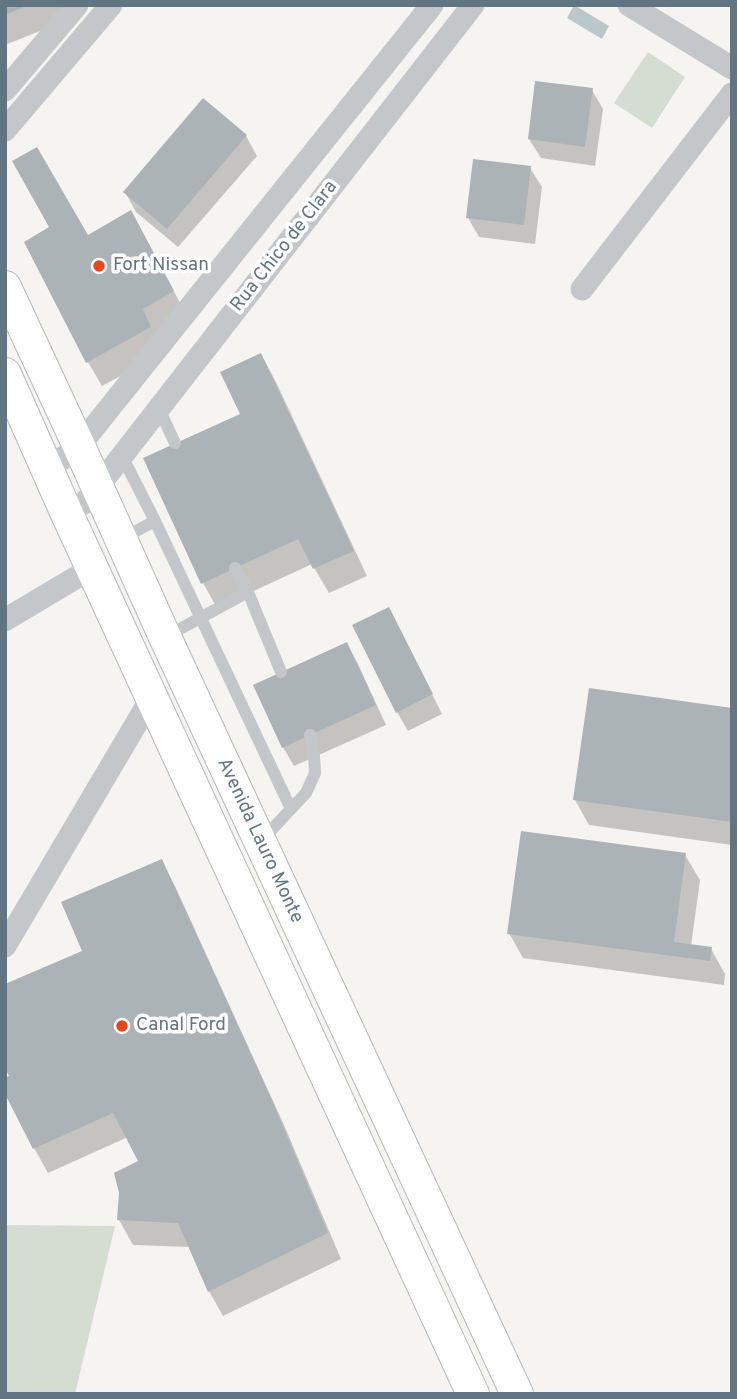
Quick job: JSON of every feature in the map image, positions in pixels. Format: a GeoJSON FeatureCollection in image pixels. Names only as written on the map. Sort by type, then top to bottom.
{"type":"FeatureCollection","features":[{"type":"Feature","properties":{"kind":"street"},"geometry":{"type":"LineString","coordinates":[[5,90],[77,5]]}},
{"type":"Feature","properties":{"kind":"street","name":"Rua Chico de Clara"},"geometry":{"type":"LineString","coordinates":[[47,470],[79,446],[432,5]]}},
{"type":"Feature","properties":{"kind":"street","name":"Rua Chico de Clara"},"geometry":{"type":"LineString","coordinates":[[67,514],[85,502],[97,488],[473,5]]}},
{"type":"Feature","properties":{"kind":"street"},"geometry":{"type":"LineString","coordinates":[[629,5],[732,68]]}},
{"type":"Feature","properties":{"kind":"street"},"geometry":{"type":"LineString","coordinates":[[5,130],[101,9]]}},
{"type":"Feature","properties":{"kind":"street"},"geometry":{"type":"LineString","coordinates":[[582,289],[732,94]]}},
{"type":"Feature","properties":{"kind":"street"},"geometry":{"type":"LineString","coordinates":[[241,243],[268,269]]}},
{"type":"Feature","properties":{"kind":"street","name":"Avenida Lauro Monte"},"geometry":{"type":"LineString","coordinates":[[5,286],[164,637],[517,1394]]}},
{"type":"Feature","properties":{"kind":"street","name":"Avenida Lauro Monte"},"geometry":{"type":"LineString","coordinates":[[5,374],[473,1394]]}},
{"type":"Feature","properties":{"kind":"street"},"geometry":{"type":"LineString","coordinates":[[5,620],[92,568]]}},
{"type":"Feature","properties":{"kind":"street"},"geometry":{"type":"LineString","coordinates":[[5,946],[152,697]]}},
{"type":"Feature","properties":{"kind":"lane"},"geometry":{"type":"LineString","coordinates":[[159,410],[175,443]]}},
{"type":"Feature","properties":{"kind":"lane"},"geometry":{"type":"LineString","coordinates":[[122,456],[291,809]]}},
{"type":"Feature","properties":{"kind":"lane"},"geometry":{"type":"LineString","coordinates":[[121,540],[155,521]]}},
{"type":"Feature","properties":{"kind":"lane"},"geometry":{"type":"LineString","coordinates":[[234,568],[248,593],[281,672]]}},
{"type":"Feature","properties":{"kind":"lane"},"geometry":{"type":"LineString","coordinates":[[164,637],[248,593]]}},
{"type":"Feature","properties":{"kind":"lane"},"geometry":{"type":"LineString","coordinates":[[260,842],[306,793],[315,773],[310,735]]}},
{"type":"Feature","properties":{"kind":"shaded area"},"geometry":{"type":"Polygon","coordinates":[[[574,5],[609,26],[602,39],[567,18],[574,5]]]}},
{"type":"Feature","properties":{"kind":"shaded area"},"geometry":{"type":"Polygon","coordinates":[[[648,52],[685,77],[652,128],[614,103],[648,52]]]}},
{"type":"Feature","properties":{"kind":"shaded area"},"geometry":{"type":"Polygon","coordinates":[[[5,1225],[115,1226],[75,1394],[5,1394],[5,1225]]]}},
{"type":"Feature","properties":{"kind":"building"},"geometry":{"type":"Polygon","coordinates":[[[5,5],[29,5],[5,15],[5,5]]]}},
{"type":"Feature","properties":{"kind":"building"},"geometry":{"type":"Polygon","coordinates":[[[535,81],[593,88],[585,147],[528,139],[535,81]]]}},
{"type":"Feature","properties":{"kind":"building"},"geometry":{"type":"Polygon","coordinates":[[[203,98],[247,135],[167,229],[123,192],[203,98]]]}},
{"type":"Feature","properties":{"kind":"building","name":"Fort Nissan"},"geometry":{"type":"Polygon","coordinates":[[[37,147],[88,235],[131,210],[174,291],[143,309],[151,327],[86,363],[24,242],[49,227],[12,161],[37,147]]]}},
{"type":"Feature","properties":{"kind":"building"},"geometry":{"type":"Polygon","coordinates":[[[473,159],[531,166],[524,225],[466,218],[473,159]]]}},
{"type":"Feature","properties":{"kind":"building"},"geometry":{"type":"Polygon","coordinates":[[[261,353],[354,551],[313,569],[298,539],[201,584],[143,458],[240,414],[220,372],[261,353]]]}},
{"type":"Feature","properties":{"kind":"building"},"geometry":{"type":"Polygon","coordinates":[[[389,607],[433,694],[396,713],[352,625],[389,607]]]}},
{"type":"Feature","properties":{"kind":"building"},"geometry":{"type":"Polygon","coordinates":[[[347,642],[376,705],[282,748],[253,685],[347,642]]]}},
{"type":"Feature","properties":{"kind":"building"},"geometry":{"type":"Polygon","coordinates":[[[589,688],[732,708],[732,822],[573,800],[589,688]]]}},
{"type":"Feature","properties":{"kind":"building"},"geometry":{"type":"Polygon","coordinates":[[[521,831],[686,853],[674,942],[712,947],[710,961],[507,934],[521,831]]]}},
{"type":"Feature","properties":{"kind":"building","name":"Canal Ford"},"geometry":{"type":"Polygon","coordinates":[[[162,859],[271,1098],[328,1233],[208,1292],[178,1223],[117,1220],[119,1193],[114,1173],[138,1161],[113,1113],[33,1149],[5,1094],[5,1078],[9,1076],[5,1068],[5,984],[82,951],[61,902],[162,859]]]}},
{"type":"Feature","properties":{"kind":"place","name":"Fort Nissan"},"geometry":{"type":"Point","coordinates":[99,266]}},
{"type":"Feature","properties":{"kind":"place","name":"Canal Ford"},"geometry":{"type":"Point","coordinates":[122,1026]}}]}
